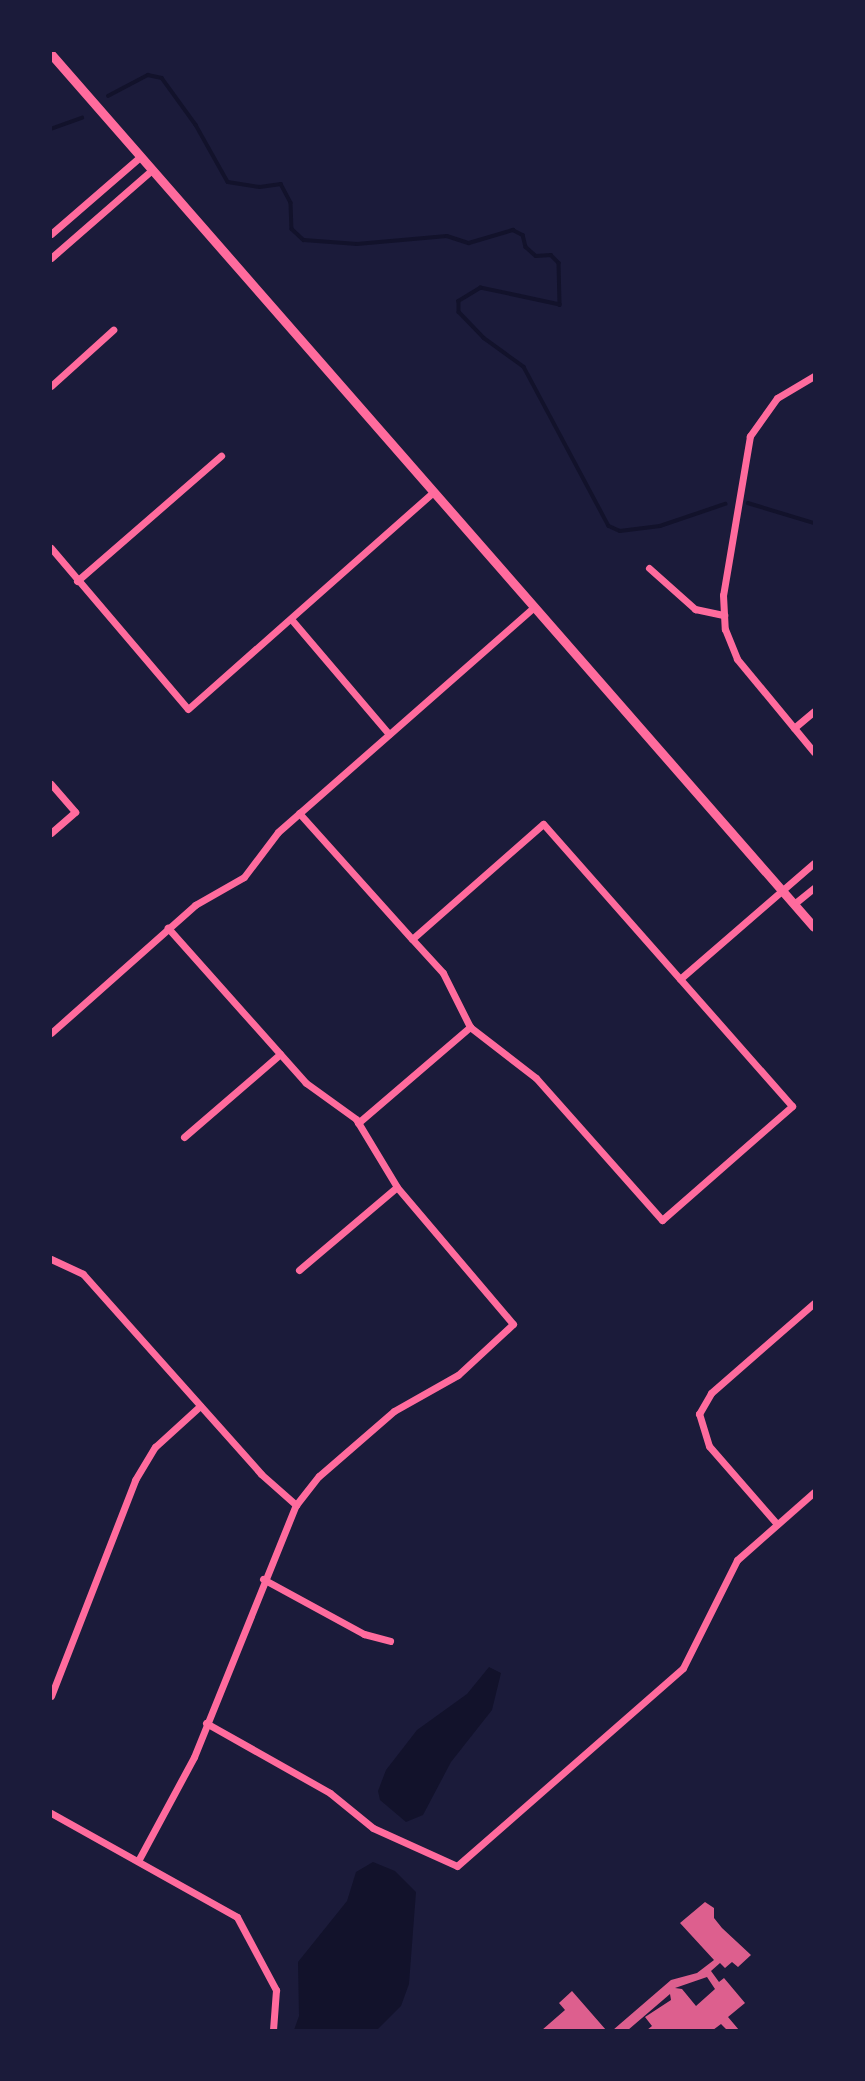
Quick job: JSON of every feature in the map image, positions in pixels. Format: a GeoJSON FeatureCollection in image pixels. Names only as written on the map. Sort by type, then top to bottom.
{"type":"FeatureCollection","features":[{"type":"Feature","properties":{"kind":"street"},"geometry":{"type":"LineString","coordinates":[[51,54],[814,927]]}},
{"type":"Feature","properties":{"kind":"street"},"geometry":{"type":"LineString","coordinates":[[51,234],[140,156]]}},
{"type":"Feature","properties":{"kind":"street"},"geometry":{"type":"LineString","coordinates":[[51,258],[152,170]]}},
{"type":"Feature","properties":{"kind":"street"},"geometry":{"type":"LineString","coordinates":[[51,386],[113,330]]}},
{"type":"Feature","properties":{"kind":"street"},"geometry":{"type":"LineString","coordinates":[[814,376],[777,398],[750,436],[724,571],[724,615],[737,659],[814,751]]}},
{"type":"Feature","properties":{"kind":"street"},"geometry":{"type":"LineString","coordinates":[[77,581],[221,456]]}},
{"type":"Feature","properties":{"kind":"street"},"geometry":{"type":"LineString","coordinates":[[51,548],[188,709],[433,492]]}},
{"type":"Feature","properties":{"kind":"street"},"geometry":{"type":"LineString","coordinates":[[649,568],[695,610],[724,615]]}},
{"type":"Feature","properties":{"kind":"street"},"geometry":{"type":"LineString","coordinates":[[51,1033],[195,905],[244,877],[278,832],[534,607]]}},
{"type":"Feature","properties":{"kind":"street"},"geometry":{"type":"LineString","coordinates":[[291,619],[389,734]]}},
{"type":"Feature","properties":{"kind":"street"},"geometry":{"type":"LineString","coordinates":[[794,729],[814,711]]}},
{"type":"Feature","properties":{"kind":"street"},"geometry":{"type":"LineString","coordinates":[[51,784],[75,812],[51,833]]}},
{"type":"Feature","properties":{"kind":"street"},"geometry":{"type":"LineString","coordinates":[[299,813],[412,939],[443,973],[470,1027],[536,1078],[662,1220],[792,1106],[543,824],[412,939]]}},
{"type":"Feature","properties":{"kind":"street"},"geometry":{"type":"LineString","coordinates":[[680,979],[814,863]]}},
{"type":"Feature","properties":{"kind":"street"},"geometry":{"type":"LineString","coordinates":[[794,904],[814,887]]}},
{"type":"Feature","properties":{"kind":"street"},"geometry":{"type":"LineString","coordinates":[[138,1861],[186,1773],[262,1579],[296,1504],[319,1476],[394,1411],[458,1375],[513,1324],[397,1187],[358,1123],[306,1083],[168,928]]}},
{"type":"Feature","properties":{"kind":"street"},"geometry":{"type":"LineString","coordinates":[[358,1123],[470,1027]]}},
{"type":"Feature","properties":{"kind":"street"},"geometry":{"type":"LineString","coordinates":[[184,1137],[280,1054]]}},
{"type":"Feature","properties":{"kind":"street"},"geometry":{"type":"LineString","coordinates":[[299,1270],[397,1187]]}},
{"type":"Feature","properties":{"kind":"street"},"geometry":{"type":"LineString","coordinates":[[51,1259],[83,1274],[261,1474],[296,1504]]}},
{"type":"Feature","properties":{"kind":"street"},"geometry":{"type":"LineString","coordinates":[[777,1524],[709,1446],[699,1415],[711,1393],[814,1303]]}},
{"type":"Feature","properties":{"kind":"street"},"geometry":{"type":"LineString","coordinates":[[51,1696],[135,1480],[155,1447],[200,1406]]}},
{"type":"Feature","properties":{"kind":"street"},"geometry":{"type":"LineString","coordinates":[[206,1723],[330,1793],[373,1828],[457,1866],[683,1668],[737,1560],[814,1492]]}},
{"type":"Feature","properties":{"kind":"street"},"geometry":{"type":"LineString","coordinates":[[262,1579],[364,1634],[390,1641]]}},
{"type":"Feature","properties":{"kind":"street"},"geometry":{"type":"LineString","coordinates":[[51,1813],[236,1917],[275,1990],[273,2030]]}},
{"type":"Feature","properties":{"kind":"shaded area"},"geometry":{"type":"Polygon","coordinates":[[[489,1667],[501,1673],[492,1710],[451,1762],[423,1815],[406,1822],[380,1800],[378,1791],[386,1770],[417,1730],[467,1694],[489,1667]]]}},
{"type":"Feature","properties":{"kind":"shaded area"},"geometry":{"type":"Polygon","coordinates":[[[373,1862],[395,1871],[416,1892],[409,1984],[401,2006],[377,2030],[294,2030],[299,2016],[298,1962],[347,1901],[356,1872],[373,1862]]]}},
{"type":"Feature","properties":{"kind":"building"},"geometry":{"type":"Polygon","coordinates":[[[705,1902],[714,1908],[714,1918],[722,1928],[751,1955],[738,1967],[732,1962],[725,1968],[720,1963],[711,1971],[719,1982],[724,1978],[745,2003],[728,2017],[739,2030],[727,2030],[721,2024],[713,2030],[647,2030],[652,2026],[645,2017],[671,2000],[670,1994],[628,2030],[613,2030],[671,1980],[697,1973],[714,1960],[680,1923],[705,1902]],[[707,1977],[675,1988],[682,1989],[696,2006],[715,1989],[707,1977]]]}},
{"type":"Feature","properties":{"kind":"building"},"geometry":{"type":"Polygon","coordinates":[[[572,1991],[606,2030],[542,2030],[565,2010],[559,2003],[572,1991]]]}},
{"type":"Feature","properties":{"kind":"waterway"},"geometry":{"type":"LineString","coordinates":[[108,96],[148,75],[162,78],[196,125],[228,182],[260,187],[281,184],[291,203],[292,229],[304,240],[357,244],[447,236],[469,243],[513,230],[523,235],[526,247],[536,256],[551,255],[559,263],[560,305],[481,288],[459,301],[459,312],[484,338],[524,367],[609,526],[620,531],[660,526],[725,504]]}},
{"type":"Feature","properties":{"kind":"waterway"},"geometry":{"type":"LineString","coordinates":[[51,129],[82,118]]}},
{"type":"Feature","properties":{"kind":"waterway"},"geometry":{"type":"LineString","coordinates":[[748,503],[814,523]]}}]}
